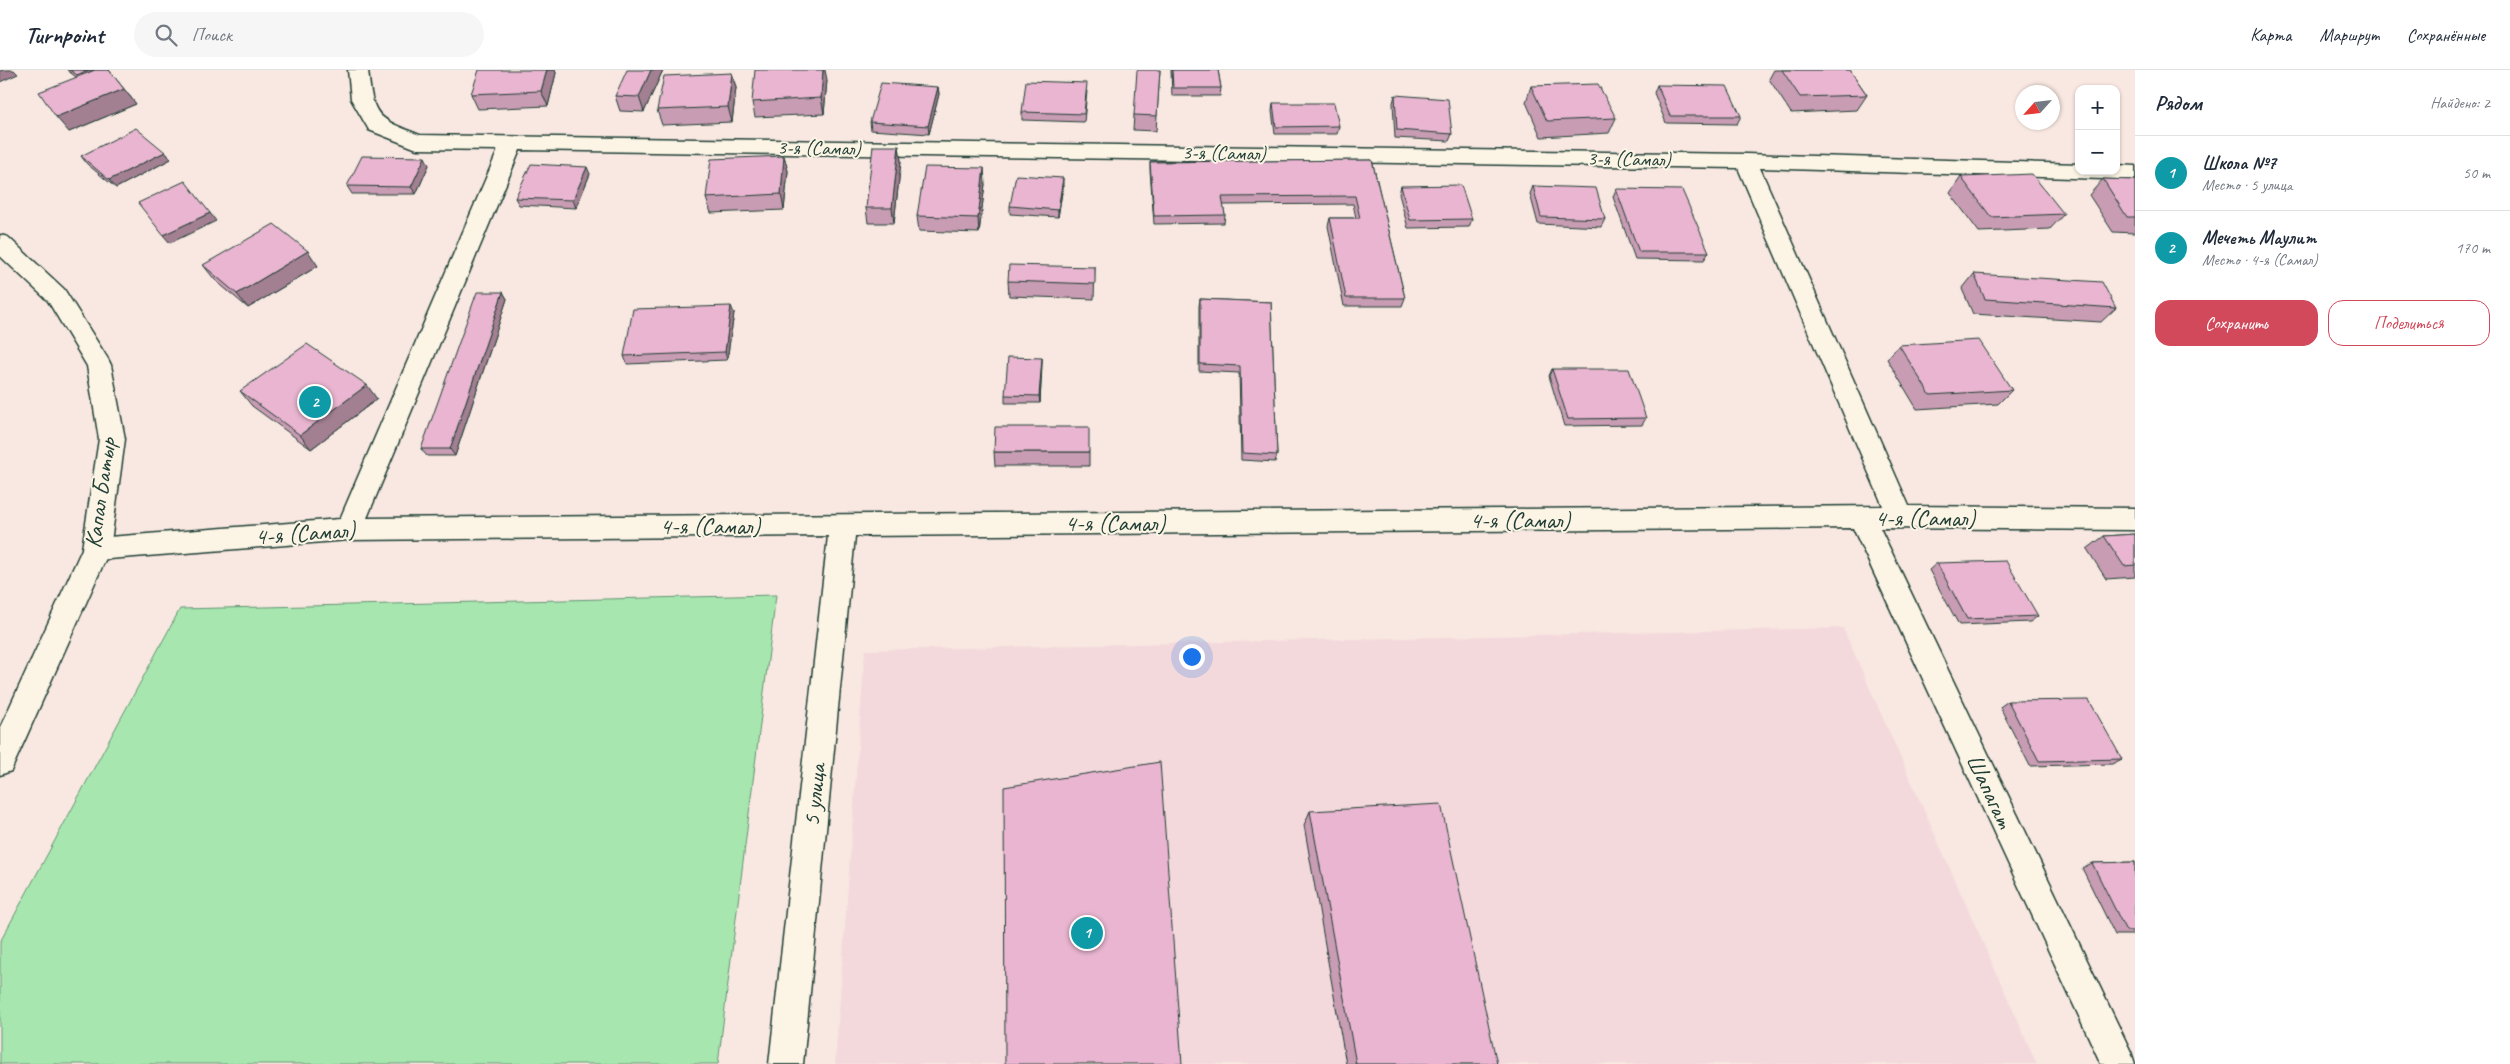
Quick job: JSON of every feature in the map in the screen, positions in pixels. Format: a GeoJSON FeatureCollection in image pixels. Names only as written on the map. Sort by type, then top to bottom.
{"type":"FeatureCollection","features":[{"type":"Feature","properties":{"kind":"street","name":"3-я (Самал)"},"geometry":{"type":"LineString","coordinates":[[358,70],[361,99],[376,125],[417,142],[1746,161],[2135,173]]}},
{"type":"Feature","properties":{"kind":"street"},"geometry":{"type":"LineString","coordinates":[[348,529],[512,143]]}},
{"type":"Feature","properties":{"kind":"street"},"geometry":{"type":"LineString","coordinates":[[1746,161],[1901,518]]}},
{"type":"Feature","properties":{"kind":"street","name":"Капал Батыр"},"geometry":{"type":"LineString","coordinates":[[0,243],[56,296],[99,365],[112,439],[96,549],[0,761]]}},
{"type":"Feature","properties":{"kind":"street","name":"4-я (Самал)"},"geometry":{"type":"LineString","coordinates":[[96,549],[348,529],[1861,517],[2135,519]]}},
{"type":"Feature","properties":{"kind":"street","name":"Шапагат"},"geometry":{"type":"LineString","coordinates":[[1861,517],[2119,1064]]}},
{"type":"Feature","properties":{"kind":"street","name":"5 улица"},"geometry":{"type":"LineString","coordinates":[[786,1064],[843,525]]}},
{"type":"Feature","properties":{"kind":"shaded area"},"geometry":{"type":"Polygon","coordinates":[[[1843,628],[2037,1064],[835,1064],[865,650],[1843,628]]]}},
{"type":"Feature","properties":{"kind":"green space"},"geometry":{"type":"Polygon","coordinates":[[[776,595],[718,1064],[0,1064],[0,942],[180,609],[776,595]]]}},
{"type":"Feature","properties":{"kind":"building"},"geometry":{"type":"Polygon","coordinates":[[[70,70],[88,70],[77,75],[70,70]]]}},
{"type":"Feature","properties":{"kind":"building"},"geometry":{"type":"Polygon","coordinates":[[[95,70],[109,70],[124,89],[56,117],[39,92],[95,70]]]}},
{"type":"Feature","properties":{"kind":"building"},"geometry":{"type":"Polygon","coordinates":[[[479,70],[547,70],[541,91],[471,94],[479,70]]]}},
{"type":"Feature","properties":{"kind":"building"},"geometry":{"type":"Polygon","coordinates":[[[627,70],[651,70],[639,97],[615,96],[627,70]]]}},
{"type":"Feature","properties":{"kind":"building"},"geometry":{"type":"Polygon","coordinates":[[[755,70],[823,70],[821,98],[752,102],[755,70]]]}},
{"type":"Feature","properties":{"kind":"building"},"geometry":{"type":"Polygon","coordinates":[[[1137,70],[1160,70],[1157,116],[1134,115],[1137,70]]]}},
{"type":"Feature","properties":{"kind":"building"},"geometry":{"type":"Polygon","coordinates":[[[1172,70],[1218,70],[1221,88],[1173,88],[1172,70]]]}},
{"type":"Feature","properties":{"kind":"building"},"geometry":{"type":"Polygon","coordinates":[[[1782,70],[1850,70],[1867,95],[1800,97],[1782,70]]]}},
{"type":"Feature","properties":{"kind":"building"},"geometry":{"type":"Polygon","coordinates":[[[732,73],[728,107],[657,110],[664,76],[732,73]]]}},
{"type":"Feature","properties":{"kind":"building"},"geometry":{"type":"Polygon","coordinates":[[[1026,81],[1087,83],[1084,114],[1022,112],[1026,81]]]}},
{"type":"Feature","properties":{"kind":"building"},"geometry":{"type":"Polygon","coordinates":[[[881,83],[938,87],[928,126],[870,122],[881,83]]]}},
{"type":"Feature","properties":{"kind":"building"},"geometry":{"type":"Polygon","coordinates":[[[1598,84],[1616,118],[1547,121],[1531,86],[1598,84]]]}},
{"type":"Feature","properties":{"kind":"building"},"geometry":{"type":"Polygon","coordinates":[[[1657,85],[1727,86],[1741,116],[1670,116],[1657,85]]]}},
{"type":"Feature","properties":{"kind":"building"},"geometry":{"type":"Polygon","coordinates":[[[1395,95],[1448,99],[1452,134],[1397,130],[1395,95]]]}},
{"type":"Feature","properties":{"kind":"building"},"geometry":{"type":"Polygon","coordinates":[[[1273,103],[1334,103],[1339,126],[1276,127],[1273,103]]]}},
{"type":"Feature","properties":{"kind":"building"},"geometry":{"type":"Polygon","coordinates":[[[136,128],[165,152],[109,180],[81,156],[136,128]]]}},
{"type":"Feature","properties":{"kind":"building"},"geometry":{"type":"Polygon","coordinates":[[[873,146],[899,146],[892,208],[866,208],[873,146]]]}},
{"type":"Feature","properties":{"kind":"building"},"geometry":{"type":"Polygon","coordinates":[[[362,156],[425,157],[411,187],[347,186],[362,156]]]}},
{"type":"Feature","properties":{"kind":"building"},"geometry":{"type":"Polygon","coordinates":[[[784,156],[781,194],[706,198],[711,159],[784,156]]]}},
{"type":"Feature","properties":{"kind":"building"},"geometry":{"type":"Polygon","coordinates":[[[1372,160],[1405,298],[1346,298],[1330,218],[1360,218],[1355,196],[1222,197],[1225,215],[1154,216],[1150,162],[1372,160]]]}},
{"type":"Feature","properties":{"kind":"building"},"geometry":{"type":"Polygon","coordinates":[[[531,164],[587,167],[573,200],[515,198],[531,164]]]}},
{"type":"Feature","properties":{"kind":"building"},"geometry":{"type":"Polygon","coordinates":[[[925,167],[984,168],[978,218],[917,216],[925,167]]]}},
{"type":"Feature","properties":{"kind":"building"},"geometry":{"type":"Polygon","coordinates":[[[2032,174],[2064,214],[1991,217],[1961,177],[2032,174]]]}},
{"type":"Feature","properties":{"kind":"building"},"geometry":{"type":"Polygon","coordinates":[[[1016,175],[1063,178],[1058,210],[1010,206],[1016,175]]]}},
{"type":"Feature","properties":{"kind":"building"},"geometry":{"type":"Polygon","coordinates":[[[2103,179],[2135,180],[2135,217],[2127,217],[2103,179]]]}},
{"type":"Feature","properties":{"kind":"building"},"geometry":{"type":"Polygon","coordinates":[[[185,181],[210,213],[163,235],[138,203],[185,181]]]}},
{"type":"Feature","properties":{"kind":"building"},"geometry":{"type":"Polygon","coordinates":[[[1461,185],[1472,219],[1410,220],[1401,186],[1461,185]]]}},
{"type":"Feature","properties":{"kind":"building"},"geometry":{"type":"Polygon","coordinates":[[[1533,186],[1596,188],[1605,219],[1541,217],[1533,186]]]}},
{"type":"Feature","properties":{"kind":"building"},"geometry":{"type":"Polygon","coordinates":[[[1616,189],[1682,190],[1709,252],[1639,252],[1616,189]]]}},
{"type":"Feature","properties":{"kind":"building"},"geometry":{"type":"Polygon","coordinates":[[[274,224],[308,251],[237,294],[203,265],[274,224]]]}},
{"type":"Feature","properties":{"kind":"building"},"geometry":{"type":"Polygon","coordinates":[[[1009,265],[1095,267],[1095,284],[1008,281],[1009,265]]]}},
{"type":"Feature","properties":{"kind":"building"},"geometry":{"type":"Polygon","coordinates":[[[1974,274],[2102,282],[2116,308],[1985,299],[1974,274]]]}},
{"type":"Feature","properties":{"kind":"building"},"geometry":{"type":"Polygon","coordinates":[[[477,292],[503,292],[450,449],[421,449],[477,292]]]}},
{"type":"Feature","properties":{"kind":"building"},"geometry":{"type":"Polygon","coordinates":[[[1200,299],[1271,302],[1277,455],[1242,453],[1240,366],[1200,364],[1200,299]]]}},
{"type":"Feature","properties":{"kind":"building"},"geometry":{"type":"Polygon","coordinates":[[[731,306],[725,352],[624,356],[633,309],[731,306]]]}},
{"type":"Feature","properties":{"kind":"building"},"geometry":{"type":"Polygon","coordinates":[[[1979,340],[2012,390],[1930,395],[1899,345],[1979,340]]]}},
{"type":"Feature","properties":{"kind":"building"},"geometry":{"type":"Polygon","coordinates":[[[307,344],[367,385],[300,435],[240,391],[307,344]]]}},
{"type":"Feature","properties":{"kind":"building"},"geometry":{"type":"Polygon","coordinates":[[[1008,357],[1042,358],[1039,396],[1005,395],[1008,357]]]}},
{"type":"Feature","properties":{"kind":"building"},"geometry":{"type":"Polygon","coordinates":[[[1552,369],[1629,369],[1646,418],[1568,419],[1552,369]]]}},
{"type":"Feature","properties":{"kind":"building"},"geometry":{"type":"Polygon","coordinates":[[[995,427],[1089,427],[1089,452],[994,452],[995,427]]]}},
{"type":"Feature","properties":{"kind":"building"},"geometry":{"type":"Polygon","coordinates":[[[2135,534],[2135,565],[2124,566],[2104,536],[2135,534]]]}},
{"type":"Feature","properties":{"kind":"building"},"geometry":{"type":"Polygon","coordinates":[[[2006,561],[2038,616],[1967,619],[1937,563],[2006,561]]]}},
{"type":"Feature","properties":{"kind":"building"},"geometry":{"type":"Polygon","coordinates":[[[2089,700],[2122,759],[2039,761],[2008,701],[2089,700]]]}},
{"type":"Feature","properties":{"kind":"building"},"geometry":{"type":"Polygon","coordinates":[[[1160,762],[1182,1064],[1005,1064],[1004,787],[1160,762]]]}},
{"type":"Feature","properties":{"kind":"building"},"geometry":{"type":"Polygon","coordinates":[[[1441,804],[1497,1064],[1356,1064],[1310,811],[1441,804]]]}},
{"type":"Feature","properties":{"kind":"building"},"geometry":{"type":"Polygon","coordinates":[[[2135,862],[2135,931],[2126,931],[2092,863],[2135,862]]]}},
{"type":"Feature","properties":{"kind":"place","name":"Мечеть Маулит"},"geometry":{"type":"Point","coordinates":[315,402]}},
{"type":"Feature","properties":{"kind":"place","name":"Школа №7"},"geometry":{"type":"Point","coordinates":[1087,933]}}]}
